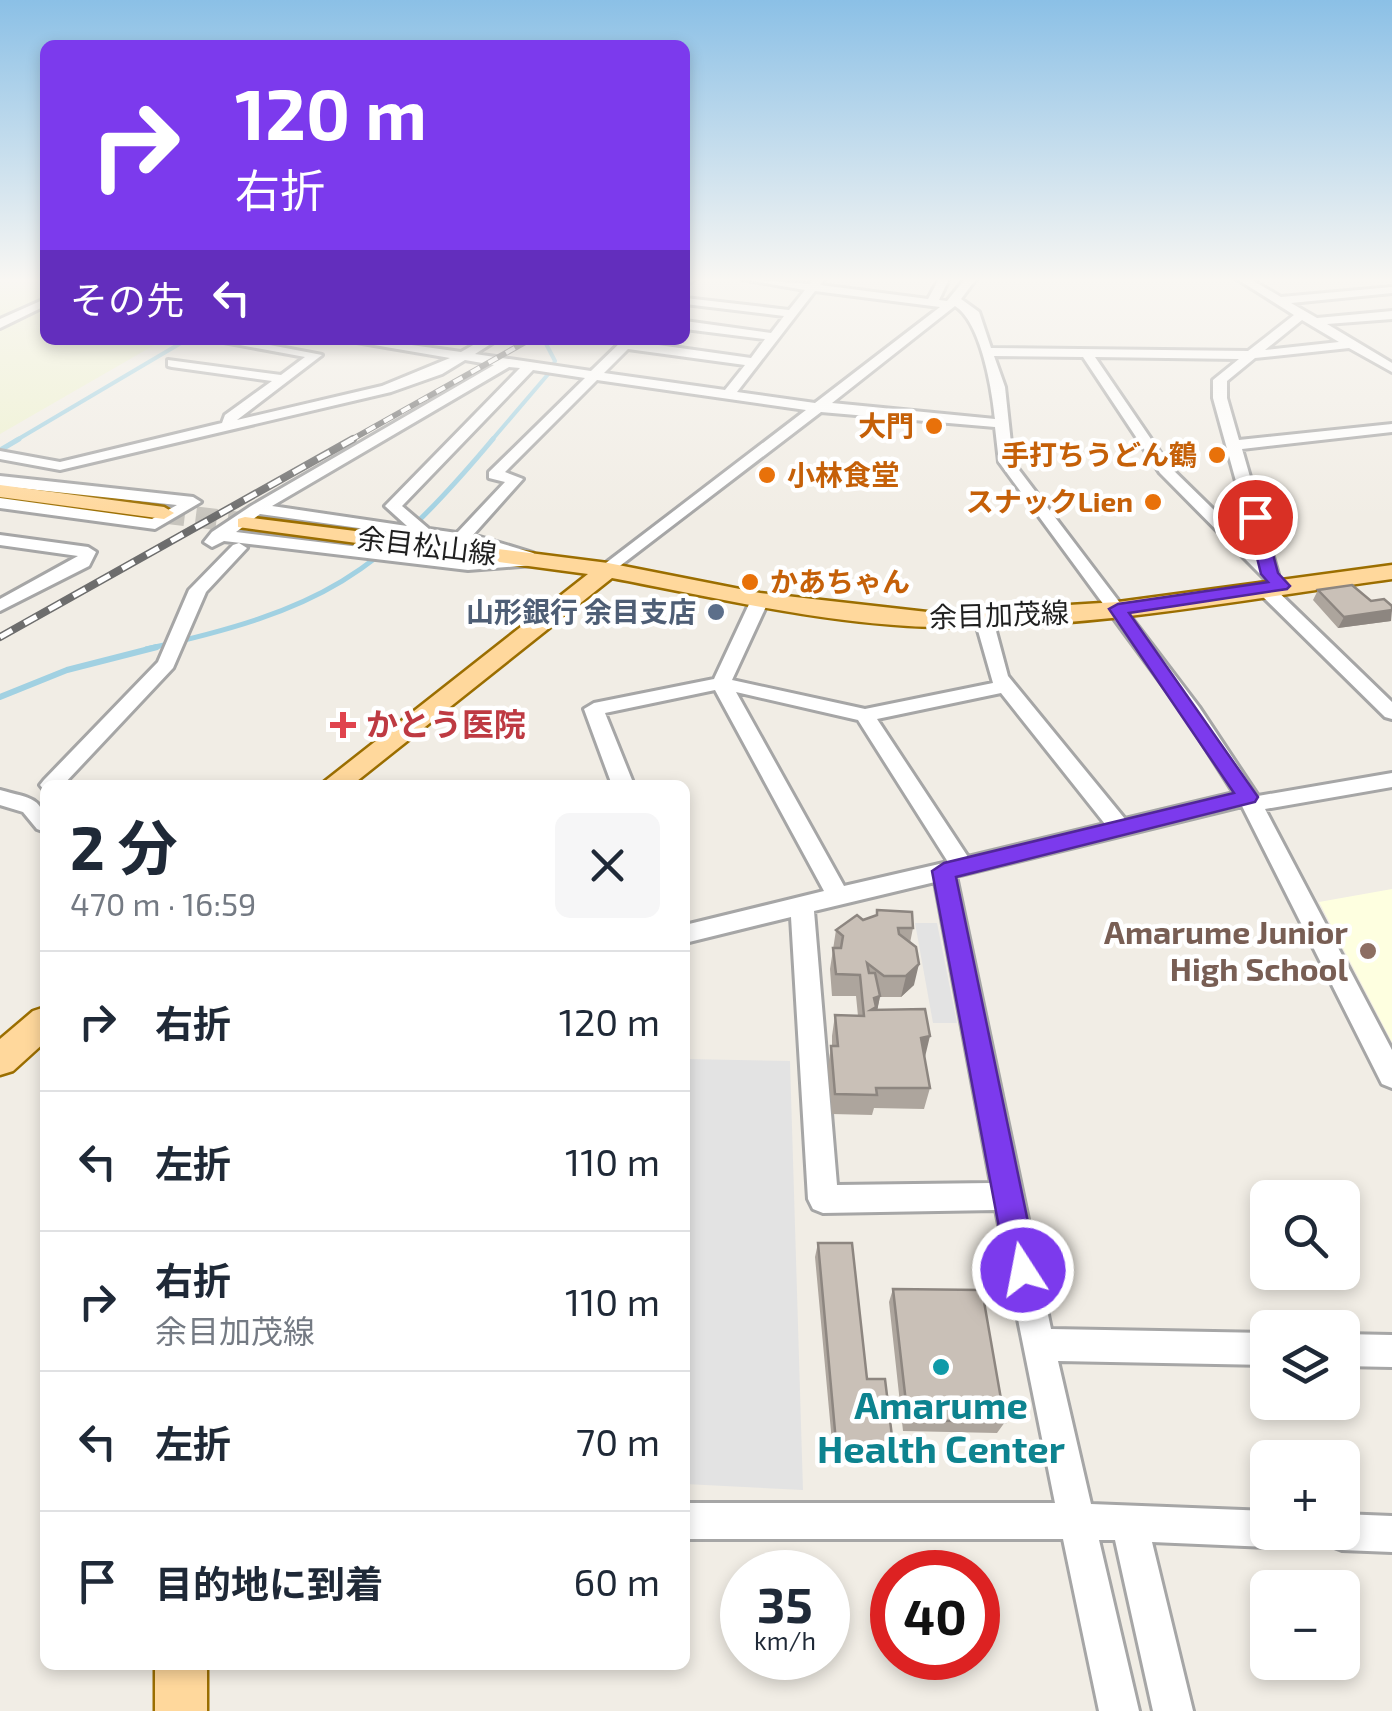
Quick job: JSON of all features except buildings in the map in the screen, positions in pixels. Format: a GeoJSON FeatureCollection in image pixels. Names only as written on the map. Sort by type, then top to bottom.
{"type":"FeatureCollection","features":[{"type":"Feature","properties":{"kind":"main road"},"geometry":{"type":"LineString","coordinates":[[0,492],[164,513]]}},
{"type":"Feature","properties":{"kind":"main road","name":"余目松山線"},"geometry":{"type":"LineString","coordinates":[[251,516],[608,570]]}},
{"type":"Feature","properties":{"kind":"main road","name":"余目加茂線"},"geometry":{"type":"LineString","coordinates":[[608,570],[760,600],[885,617],[984,620],[1118,609],[1271,583],[1392,572]]}},
{"type":"Feature","properties":{"kind":"main road"},"geometry":{"type":"LineString","coordinates":[[340,780],[608,570]]}},
{"type":"Feature","properties":{"kind":"main road"},"geometry":{"type":"LineString","coordinates":[[0,1060],[40,1025]]}},
{"type":"Feature","properties":{"kind":"main road"},"geometry":{"type":"LineString","coordinates":[[180,1711],[182,1670]]}},
{"type":"Feature","properties":{"kind":"street"},"geometry":{"type":"LineString","coordinates":[[228,426],[230,418],[311,359]]}},
{"type":"Feature","properties":{"kind":"street"},"geometry":{"type":"LineString","coordinates":[[0,455],[60,466],[386,389],[458,359]]}},
{"type":"Feature","properties":{"kind":"street"},"geometry":{"type":"LineString","coordinates":[[482,359],[821,407],[1002,424]]}},
{"type":"Feature","properties":{"kind":"street"},"geometry":{"type":"LineString","coordinates":[[461,538],[516,479],[494,475],[613,359]]}},
{"type":"Feature","properties":{"kind":"street"},"geometry":{"type":"LineString","coordinates":[[734,359],[754,362]]}},
{"type":"Feature","properties":{"kind":"street"},"geometry":{"type":"LineString","coordinates":[[729,394],[756,359]]}},
{"type":"Feature","properties":{"kind":"street"},"geometry":{"type":"LineString","coordinates":[[608,570],[881,359]]}},
{"type":"Feature","properties":{"kind":"street"},"geometry":{"type":"LineString","coordinates":[[988,359],[1006,462],[1192,711],[1250,800],[1392,1076]]}},
{"type":"Feature","properties":{"kind":"street"},"geometry":{"type":"LineString","coordinates":[[1089,359],[1166,470],[1392,713]]}},
{"type":"Feature","properties":{"kind":"street"},"geometry":{"type":"LineString","coordinates":[[1247,359],[1220,380],[1220,398],[1271,583]]}},
{"type":"Feature","properties":{"kind":"street"},"geometry":{"type":"LineString","coordinates":[[172,363],[282,379]]}},
{"type":"Feature","properties":{"kind":"street"},"geometry":{"type":"LineString","coordinates":[[57,780],[166,664],[198,590],[239,548],[212,542],[218,535],[506,363]]}},
{"type":"Feature","properties":{"kind":"street"},"geometry":{"type":"LineString","coordinates":[[429,533],[393,506],[530,366]]}},
{"type":"Feature","properties":{"kind":"street"},"geometry":{"type":"LineString","coordinates":[[1236,445],[1392,428]]}},
{"type":"Feature","properties":{"kind":"street"},"geometry":{"type":"LineString","coordinates":[[0,481],[193,502],[154,524],[0,503]]}},
{"type":"Feature","properties":{"kind":"street"},"geometry":{"type":"LineString","coordinates":[[251,516],[429,533],[461,538],[535,560]]}},
{"type":"Feature","properties":{"kind":"street"},"geometry":{"type":"LineString","coordinates":[[218,535],[468,565],[535,560]]}},
{"type":"Feature","properties":{"kind":"street"},"geometry":{"type":"LineString","coordinates":[[0,540],[88,552],[82,562],[0,606]]}},
{"type":"Feature","properties":{"kind":"street"},"geometry":{"type":"LineString","coordinates":[[721,683],[760,600]]}},
{"type":"Feature","properties":{"kind":"street"},"geometry":{"type":"LineString","coordinates":[[984,620],[1005,686],[1119,826]]}},
{"type":"Feature","properties":{"kind":"street"},"geometry":{"type":"LineString","coordinates":[[721,683],[837,894]]}},
{"type":"Feature","properties":{"kind":"street"},"geometry":{"type":"LineString","coordinates":[[621,780],[594,708],[721,683],[865,715],[1005,686]]}},
{"type":"Feature","properties":{"kind":"street"},"geometry":{"type":"LineString","coordinates":[[865,715],[953,869],[1008,1196],[1119,1711]]}},
{"type":"Feature","properties":{"kind":"street"},"geometry":{"type":"LineString","coordinates":[[690,933],[1119,826],[1250,800],[1392,780]]}},
{"type":"Feature","properties":{"kind":"street"},"geometry":{"type":"LineString","coordinates":[[0,797],[40,808]]}},
{"type":"Feature","properties":{"kind":"street"},"geometry":{"type":"LineString","coordinates":[[802,903],[823,1199],[1008,1196]]}},
{"type":"Feature","properties":{"kind":"street"},"geometry":{"type":"LineString","coordinates":[[1038,1345],[1250,1349]]}},
{"type":"Feature","properties":{"kind":"street"},"geometry":{"type":"LineString","coordinates":[[1360,1350],[1392,1351]]}},
{"type":"Feature","properties":{"kind":"street"},"geometry":{"type":"LineString","coordinates":[[690,1520],[1078,1522],[1250,1528]]}},
{"type":"Feature","properties":{"kind":"street"},"geometry":{"type":"LineString","coordinates":[[1129,1523],[1172,1711]]}},
{"type":"Feature","properties":{"kind":"street"},"geometry":{"type":"LineString","coordinates":[[1360,1533],[1392,1534]]}},
{"type":"Feature","properties":{"kind":"shaded area"},"geometry":{"type":"Polygon","coordinates":[[[0,359],[130,359],[0,434],[0,359]]]}},
{"type":"Feature","properties":{"kind":"shaded area","name":"Amarume Junior High School"},"geometry":{"type":"Polygon","coordinates":[[[1392,889],[1392,1042],[1319,902],[1392,889]]]}},
{"type":"Feature","properties":{"kind":"shaded area"},"geometry":{"type":"Polygon","coordinates":[[[915,923],[937,923],[957,1023],[933,1023],[915,923]]]}},
{"type":"Feature","properties":{"kind":"shaded area"},"geometry":{"type":"Polygon","coordinates":[[[690,1059],[790,1061],[803,1490],[690,1484],[690,1059]]]}},
{"type":"Feature","properties":{"kind":"waterway"},"geometry":{"type":"LineString","coordinates":[[15,441],[154,359]]}},
{"type":"Feature","properties":{"kind":"waterway"},"geometry":{"type":"LineString","coordinates":[[491,441],[550,372],[554,359]]}},
{"type":"Feature","properties":{"kind":"waterway"},"geometry":{"type":"LineString","coordinates":[[2,449],[19,439]]}},
{"type":"Feature","properties":{"kind":"waterway"},"geometry":{"type":"LineString","coordinates":[[146,649],[258,619],[303,602],[342,581],[415,525],[493,439]]}},
{"type":"Feature","properties":{"kind":"waterway"},"geometry":{"type":"LineString","coordinates":[[0,697],[67,670],[157,647]]}},
{"type":"Feature","properties":{"kind":"tunnel"},"geometry":{"type":"LineString","coordinates":[[164,513],[245,523]]}},
{"type":"Feature","properties":{"kind":"railway"},"geometry":{"type":"LineString","coordinates":[[349,441],[495,359]]}},
{"type":"Feature","properties":{"kind":"railway"},"geometry":{"type":"LineString","coordinates":[[0,637],[353,439]]}},
{"type":"Feature","properties":{"kind":"place","name":"大門"},"geometry":{"type":"Point","coordinates":[934,426]}},
{"type":"Feature","properties":{"kind":"place","name":"手打ちうどん鶴"},"geometry":{"type":"Point","coordinates":[1217,455]}},
{"type":"Feature","properties":{"kind":"place","name":"小林食堂"},"geometry":{"type":"Point","coordinates":[767,475]}},
{"type":"Feature","properties":{"kind":"place","name":"スナックLien"},"geometry":{"type":"Point","coordinates":[1153,502]}},
{"type":"Feature","properties":{"kind":"place","name":"かあちゃん"},"geometry":{"type":"Point","coordinates":[750,582]}},
{"type":"Feature","properties":{"kind":"place","name":"山形銀行 余目支店"},"geometry":{"type":"Point","coordinates":[716,612]}},
{"type":"Feature","properties":{"kind":"place","name":"かとう医院"},"geometry":{"type":"Point","coordinates":[343,725]}},
{"type":"Feature","properties":{"kind":"place","name":"Amarume Junior High School"},"geometry":{"type":"Point","coordinates":[1368,951]}},
{"type":"Feature","properties":{"kind":"place","name":"Amarume Health Center"},"geometry":{"type":"Point","coordinates":[941,1367]}},
{"type":"Feature","properties":{"kind":"route"},"geometry":{"type":"LineString","coordinates":[[1023,1270],[944,871],[1247,797],[1192,711],[1118,609],[1281,586],[1270,574],[1255,517]]}}]}
